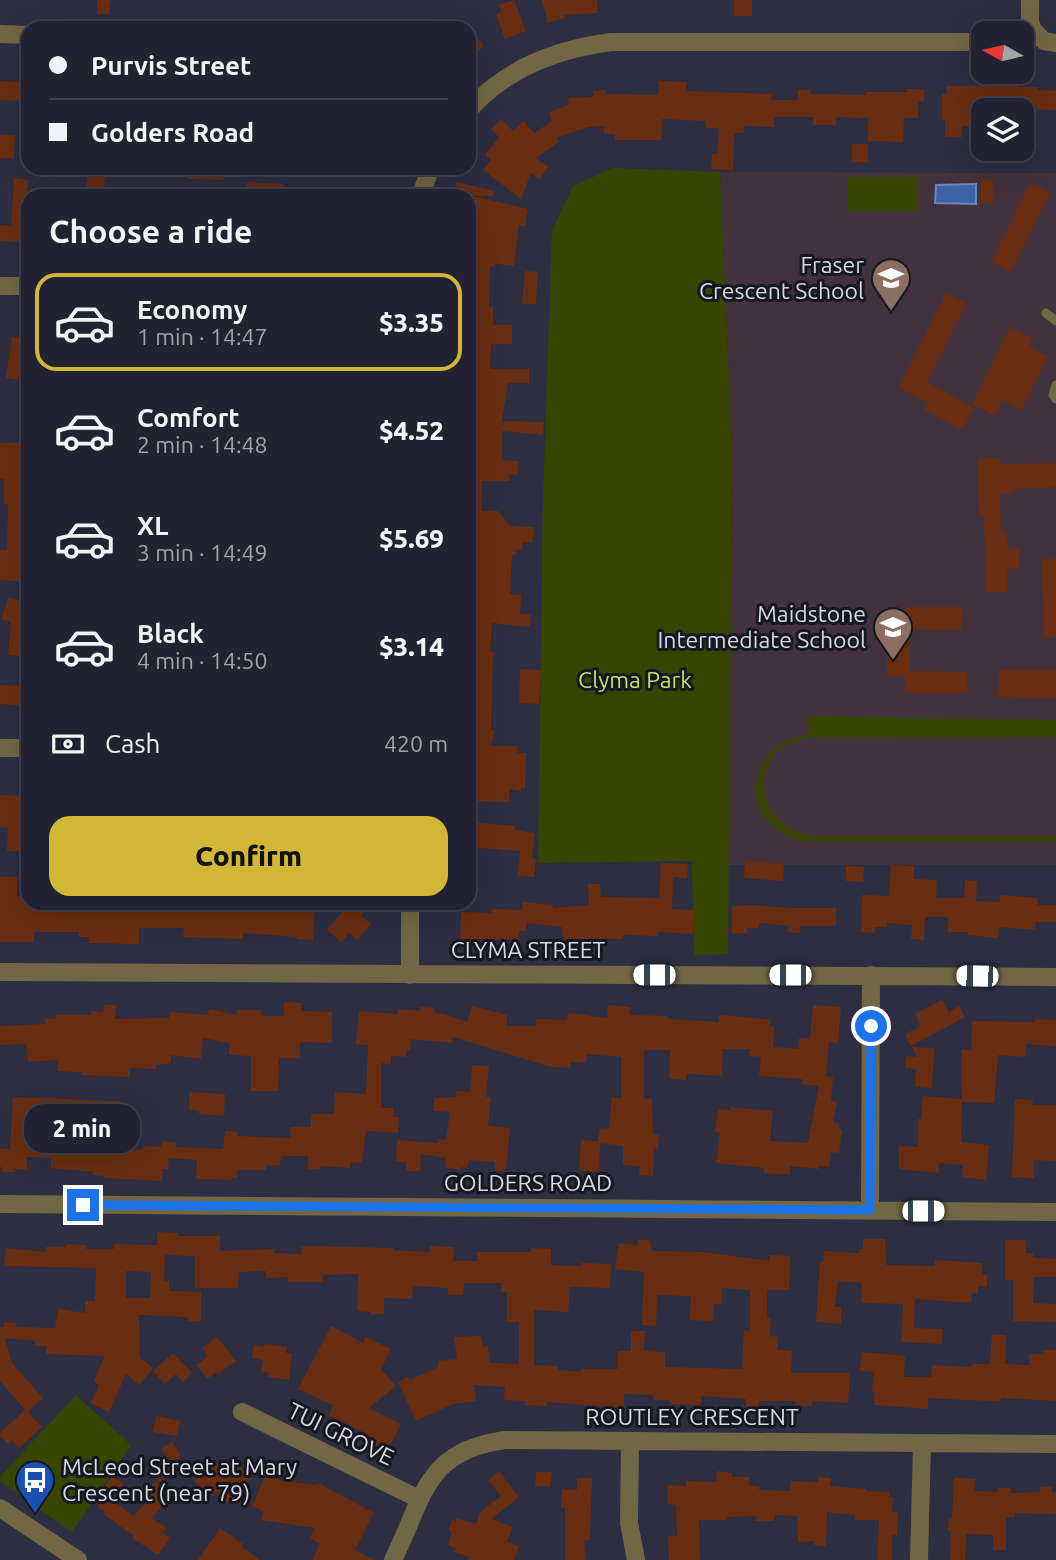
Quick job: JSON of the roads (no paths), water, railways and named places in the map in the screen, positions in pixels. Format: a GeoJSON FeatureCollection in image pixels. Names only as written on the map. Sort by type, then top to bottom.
{"type":"FeatureCollection","features":[{"type":"Feature","properties":{"kind":"street"},"geometry":{"type":"LineString","coordinates":[[1030,0],[1030,21]]}},
{"type":"Feature","properties":{"kind":"street"},"geometry":{"type":"LineString","coordinates":[[0,34],[21,34]]}},
{"type":"Feature","properties":{"kind":"street"},"geometry":{"type":"LineString","coordinates":[[1034,35],[1056,43]]}},
{"type":"Feature","properties":{"kind":"street"},"geometry":{"type":"LineString","coordinates":[[476,103],[498,83],[529,65],[566,50],[611,42],[971,42]]}},
{"type":"Feature","properties":{"kind":"street"},"geometry":{"type":"LineString","coordinates":[[0,286],[21,286]]}},
{"type":"Feature","properties":{"kind":"street"},"geometry":{"type":"LineString","coordinates":[[0,748],[21,748]]}},
{"type":"Feature","properties":{"kind":"street"},"geometry":{"type":"LineString","coordinates":[[410,910],[410,975]]}},
{"type":"Feature","properties":{"kind":"street","name":"CLYMA STREET"},"geometry":{"type":"LineString","coordinates":[[0,972],[1056,977]]}},
{"type":"Feature","properties":{"kind":"street"},"geometry":{"type":"LineString","coordinates":[[870,1210],[871,975]]}},
{"type":"Feature","properties":{"kind":"street","name":"GOLDERS ROAD"},"geometry":{"type":"LineString","coordinates":[[0,1204],[1056,1212]]}},
{"type":"Feature","properties":{"kind":"street","name":"TUI GROVE"},"geometry":{"type":"LineString","coordinates":[[242,1412],[419,1499]]}},
{"type":"Feature","properties":{"kind":"street","name":"ROUTLEY CRESCENT"},"geometry":{"type":"LineString","coordinates":[[393,1560],[428,1482],[460,1452],[483,1443],[505,1440],[1056,1444]]}},
{"type":"Feature","properties":{"kind":"street"},"geometry":{"type":"LineString","coordinates":[[630,1443],[629,1523],[635,1560]]}},
{"type":"Feature","properties":{"kind":"street"},"geometry":{"type":"LineString","coordinates":[[919,1560],[922,1444]]}},
{"type":"Feature","properties":{"kind":"street"},"geometry":{"type":"LineString","coordinates":[[0,1508],[78,1560]]}},
{"type":"Feature","properties":{"kind":"lane"},"geometry":{"type":"LineString","coordinates":[[1046,313],[1056,321]]}},
{"type":"Feature","properties":{"kind":"lane"},"geometry":{"type":"LineString","coordinates":[[1056,385],[1053,395],[1056,399]]}},
{"type":"Feature","properties":{"kind":"water"},"geometry":{"type":"Polygon","coordinates":[[[976,184],[976,204],[935,203],[936,185],[976,184]]]}},
{"type":"Feature","properties":{"kind":"place","name":"Fraser Crescent School"},"geometry":{"type":"Point","coordinates":[891,312]}},
{"type":"Feature","properties":{"kind":"place","name":"Maidstone Intermediate School"},"geometry":{"type":"Point","coordinates":[893,661]}},
{"type":"Feature","properties":{"kind":"place","name":"McLeod Street at Mary Crescent (near 79)"},"geometry":{"type":"Point","coordinates":[35,1514]}},
{"type":"Feature","properties":{"kind":"park label","name":"Clyma Park"},"geometry":{"type":"Point","coordinates":[635,680]}}]}
